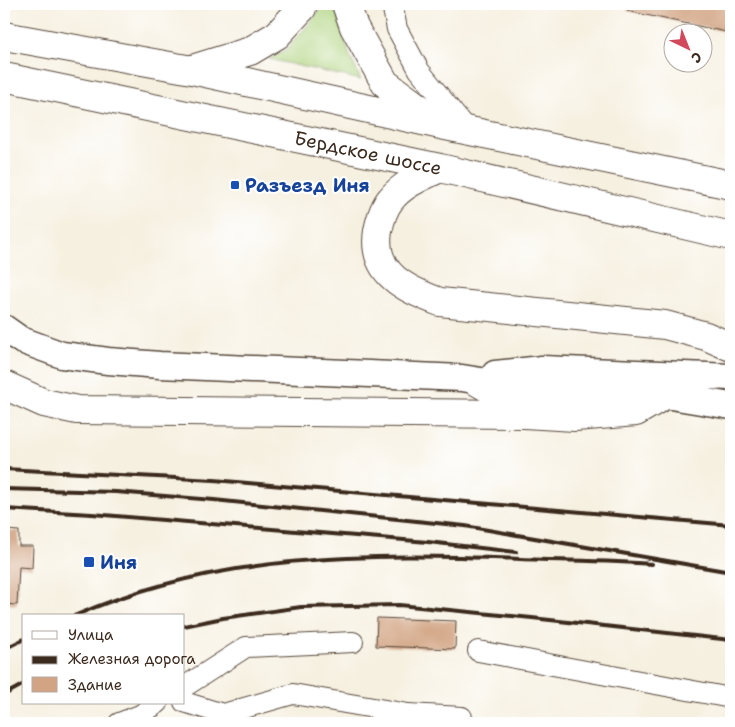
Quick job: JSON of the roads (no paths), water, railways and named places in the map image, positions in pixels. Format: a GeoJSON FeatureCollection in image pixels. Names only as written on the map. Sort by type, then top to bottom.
{"type":"FeatureCollection","features":[{"type":"Feature","properties":{"kind":"highway"},"geometry":{"type":"LineString","coordinates":[[192,70],[250,51],[277,34],[302,8],[303,4]]}},
{"type":"Feature","properties":{"kind":"highway"},"geometry":{"type":"LineString","coordinates":[[346,4],[354,27],[385,83],[454,127]]}},
{"type":"Feature","properties":{"kind":"highway"},"geometry":{"type":"LineString","coordinates":[[4,36],[192,70],[731,185]]}},
{"type":"Feature","properties":{"kind":"highway","name":"Бердское шоссе"},"geometry":{"type":"LineString","coordinates":[[4,77],[440,168],[731,236]]}},
{"type":"Feature","properties":{"kind":"highway"},"geometry":{"type":"LineString","coordinates":[[440,168],[409,183],[389,200],[379,223],[376,241],[380,258],[388,274],[402,286],[440,302],[665,325],[706,336],[731,347]]}},
{"type":"Feature","properties":{"kind":"highway"},"geometry":{"type":"LineString","coordinates":[[4,385],[44,403],[77,410],[524,414],[575,417],[636,412],[665,395]]}},
{"type":"Feature","properties":{"kind":"main road"},"geometry":{"type":"LineString","coordinates":[[4,328],[21,340],[62,355],[108,360],[160,365],[462,378],[542,391],[665,395],[731,406]]}},
{"type":"Feature","properties":{"kind":"main road"},"geometry":{"type":"LineString","coordinates":[[462,378],[542,369],[731,377]]}},
{"type":"Feature","properties":{"kind":"street"},"geometry":{"type":"LineString","coordinates":[[392,4],[397,29],[419,70],[454,127]]}},
{"type":"Feature","properties":{"kind":"street"},"geometry":{"type":"LineString","coordinates":[[462,378],[524,414]]}},
{"type":"Feature","properties":{"kind":"street"},"geometry":{"type":"LineString","coordinates":[[185,686],[246,647],[353,642]]}},
{"type":"Feature","properties":{"kind":"street"},"geometry":{"type":"LineString","coordinates":[[478,651],[731,698]]}},
{"type":"Feature","properties":{"kind":"street"},"geometry":{"type":"LineString","coordinates":[[185,702],[224,714],[293,694],[408,714],[462,717]]}},
{"type":"Feature","properties":{"kind":"street"},"geometry":{"type":"LineString","coordinates":[[119,723],[140,715],[156,704]]}},
{"type":"Feature","properties":{"kind":"railway"},"geometry":{"type":"LineString","coordinates":[[4,469],[214,480],[731,525]]}},
{"type":"Feature","properties":{"kind":"railway"},"geometry":{"type":"LineString","coordinates":[[4,489],[116,492],[214,500],[465,526],[731,572]]}},
{"type":"Feature","properties":{"kind":"railway"},"geometry":{"type":"LineString","coordinates":[[4,509],[92,514],[428,542],[516,552]]}},
{"type":"Feature","properties":{"kind":"railway"},"geometry":{"type":"LineString","coordinates":[[79,614],[128,595],[182,580],[237,569],[293,562],[350,558],[463,557],[652,564]]}},
{"type":"Feature","properties":{"kind":"railway"},"geometry":{"type":"LineString","coordinates":[[185,626],[223,618],[301,607],[399,605],[731,640]]}},
{"type":"Feature","properties":{"kind":"railway"},"geometry":{"type":"LineString","coordinates":[[4,649],[22,640]]}},
{"type":"Feature","properties":{"kind":"railway"},"geometry":{"type":"LineString","coordinates":[[4,695],[22,685]]}},
{"type":"Feature","properties":{"kind":"place","name":"Разъезд Иня"},"geometry":{"type":"Point","coordinates":[235,185]}},
{"type":"Feature","properties":{"kind":"place","name":"Иня"},"geometry":{"type":"Point","coordinates":[89,562]}}]}
